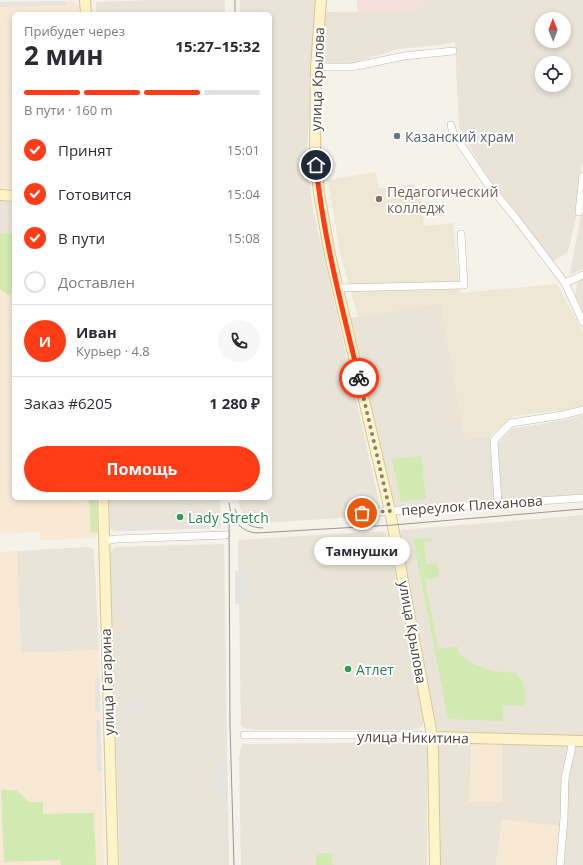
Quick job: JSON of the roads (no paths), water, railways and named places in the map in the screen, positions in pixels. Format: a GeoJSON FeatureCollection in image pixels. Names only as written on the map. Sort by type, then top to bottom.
{"type":"FeatureCollection","features":[{"type":"Feature","properties":{"kind":"main road"},"geometry":{"type":"LineString","coordinates":[[85,0],[86,12]]}},
{"type":"Feature","properties":{"kind":"main road","name":"улица Крылова"},"geometry":{"type":"LineString","coordinates":[[321,0],[316,67],[315,150],[319,193],[330,256],[390,511],[432,737],[435,865]]}},
{"type":"Feature","properties":{"kind":"main road"},"geometry":{"type":"LineString","coordinates":[[0,195],[12,196]]}},
{"type":"Feature","properties":{"kind":"main road","name":"улица Гагарина"},"geometry":{"type":"LineString","coordinates":[[103,500],[112,865]]}},
{"type":"Feature","properties":{"kind":"main road","name":"улица Никитина"},"geometry":{"type":"LineString","coordinates":[[432,737],[583,741]]}},
{"type":"Feature","properties":{"kind":"street"},"geometry":{"type":"LineString","coordinates":[[316,67],[352,66],[404,56],[453,51]]}},
{"type":"Feature","properties":{"kind":"street"},"geometry":{"type":"LineString","coordinates":[[451,125],[453,133],[487,183],[565,283],[583,322]]}},
{"type":"Feature","properties":{"kind":"street"},"geometry":{"type":"LineString","coordinates":[[579,212],[583,176]]}},
{"type":"Feature","properties":{"kind":"street"},"geometry":{"type":"LineString","coordinates":[[338,288],[464,285],[461,234]]}},
{"type":"Feature","properties":{"kind":"street"},"geometry":{"type":"LineString","coordinates":[[565,283],[583,275]]}},
{"type":"Feature","properties":{"kind":"street"},"geometry":{"type":"LineString","coordinates":[[498,504],[494,440],[511,423],[563,415],[583,410]]}},
{"type":"Feature","properties":{"kind":"street","name":"переулок Плеханова"},"geometry":{"type":"LineString","coordinates":[[362,513],[583,498]]}},
{"type":"Feature","properties":{"kind":"street"},"geometry":{"type":"LineString","coordinates":[[104,541],[116,539],[226,535]]}},
{"type":"Feature","properties":{"kind":"street","name":"улица Никитина"},"geometry":{"type":"LineString","coordinates":[[244,735],[416,735],[432,737]]}},
{"type":"Feature","properties":{"kind":"street"},"geometry":{"type":"LineString","coordinates":[[560,865],[564,818],[565,778],[572,740]]}},
{"type":"Feature","properties":{"kind":"tram line"},"geometry":{"type":"LineString","coordinates":[[235,0],[235,12]]}},
{"type":"Feature","properties":{"kind":"tram line"},"geometry":{"type":"LineString","coordinates":[[229,503],[230,509],[237,523],[245,530],[256,533],[393,525],[583,509]]}},
{"type":"Feature","properties":{"kind":"tram line"},"geometry":{"type":"LineString","coordinates":[[235,509],[242,521],[254,527],[263,528]]}},
{"type":"Feature","properties":{"kind":"tram line"},"geometry":{"type":"LineString","coordinates":[[229,513],[230,726],[234,865]]}},
{"type":"Feature","properties":{"kind":"place","name":"Казанский храм"},"geometry":{"type":"Point","coordinates":[397,136]}},
{"type":"Feature","properties":{"kind":"place","name":"Педагогический колледж"},"geometry":{"type":"Point","coordinates":[379,199]}},
{"type":"Feature","properties":{"kind":"place","name":"Тамнушки"},"geometry":{"type":"Point","coordinates":[362,513]}},
{"type":"Feature","properties":{"kind":"place","name":"Lady Stretch"},"geometry":{"type":"Point","coordinates":[180,517]}},
{"type":"Feature","properties":{"kind":"place","name":"Атлет"},"geometry":{"type":"Point","coordinates":[348,669]}}]}
